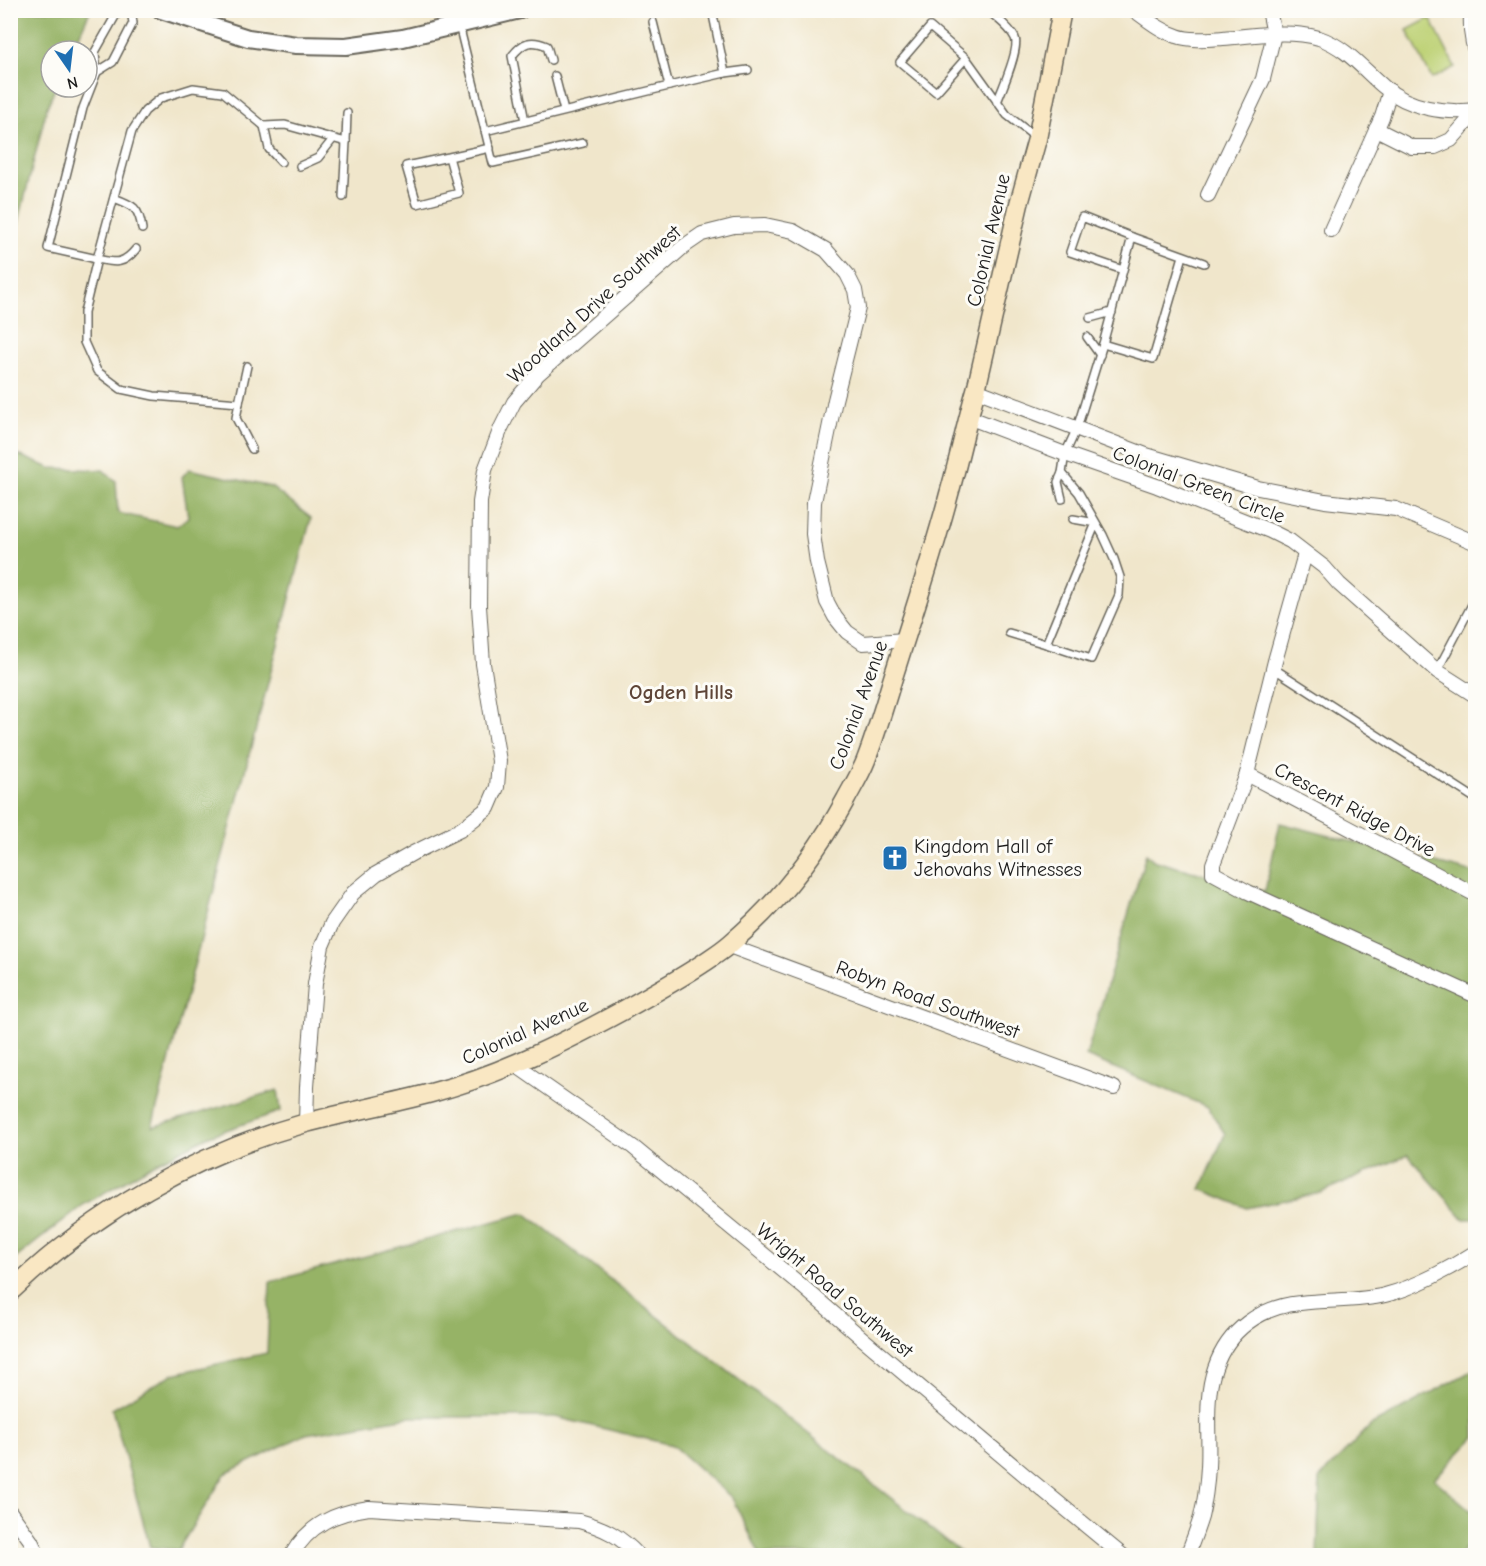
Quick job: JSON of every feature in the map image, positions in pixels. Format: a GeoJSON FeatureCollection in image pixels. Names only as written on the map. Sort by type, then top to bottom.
{"type":"FeatureCollection","features":[{"type":"Feature","properties":{"kind":"main road","name":"Colonial Avenue"},"geometry":{"type":"LineString","coordinates":[[10,1292],[67,1243],[111,1211],[155,1184],[216,1154],[306,1123],[472,1081],[565,1042],[639,1002],[729,946],[760,916],[800,871],[828,833],[865,762],[905,640],[950,492],[976,390],[1036,139],[1062,10]]}},
{"type":"Feature","properties":{"kind":"street"},"geometry":{"type":"LineString","coordinates":[[161,10],[248,38],[296,45],[346,46],[403,38],[520,10]]}},
{"type":"Feature","properties":{"kind":"street"},"geometry":{"type":"LineString","coordinates":[[1134,10],[1160,29],[1186,39],[1274,34],[1300,34],[1319,38],[1350,55],[1390,91],[1406,100],[1425,107],[1447,111],[1475,110]]}},
{"type":"Feature","properties":{"kind":"street"},"geometry":{"type":"LineString","coordinates":[[1208,195],[1263,79],[1274,34],[1269,10]]}},
{"type":"Feature","properties":{"kind":"street"},"geometry":{"type":"LineString","coordinates":[[1472,10],[1471,38],[1476,54]]}},
{"type":"Feature","properties":{"kind":"street"},"geometry":{"type":"LineString","coordinates":[[1331,230],[1376,129],[1390,91]]}},
{"type":"Feature","properties":{"kind":"street"},"geometry":{"type":"LineString","coordinates":[[1376,129],[1412,147],[1435,147],[1451,140],[1475,110]]}},
{"type":"Feature","properties":{"kind":"street","name":"Woodland Drive Southwest"},"geometry":{"type":"LineString","coordinates":[[306,1123],[315,984],[322,946],[332,924],[353,893],[376,874],[460,830],[488,808],[497,788],[499,761],[483,664],[479,606],[480,502],[485,470],[501,428],[514,402],[538,374],[683,247],[702,234],[734,226],[765,225],[794,231],[826,250],[847,274],[855,290],[858,308],[835,400],[814,502],[813,534],[817,562],[827,602],[847,632],[863,643],[905,640]]}},
{"type":"Feature","properties":{"kind":"street","name":"Colonial Green Circle"},"geometry":{"type":"LineString","coordinates":[[976,390],[1146,454],[1258,488],[1325,501],[1396,509],[1476,543]]}},
{"type":"Feature","properties":{"kind":"street","name":"Colonial Green Circle"},"geometry":{"type":"LineString","coordinates":[[968,417],[1157,486],[1290,541],[1324,567],[1339,584],[1437,671],[1476,696]]}},
{"type":"Feature","properties":{"kind":"street"},"geometry":{"type":"LineString","coordinates":[[1305,554],[1248,774],[1213,864],[1213,873],[1248,892],[1476,996]]}},
{"type":"Feature","properties":{"kind":"street","name":"Crescent Ridge Drive"},"geometry":{"type":"LineString","coordinates":[[1248,774],[1476,895]]}},
{"type":"Feature","properties":{"kind":"street","name":"Robyn Road Southwest"},"geometry":{"type":"LineString","coordinates":[[729,946],[1114,1088]]}},
{"type":"Feature","properties":{"kind":"street","name":"Wright Road Southwest"},"geometry":{"type":"LineString","coordinates":[[514,1064],[633,1147],[1123,1556]]}},
{"type":"Feature","properties":{"kind":"street"},"geometry":{"type":"LineString","coordinates":[[1187,1556],[1204,1503],[1208,1468],[1211,1380],[1220,1355],[1232,1336],[1262,1312],[1278,1306],[1366,1299],[1387,1295],[1428,1278],[1476,1252]]}},
{"type":"Feature","properties":{"kind":"street"},"geometry":{"type":"LineString","coordinates":[[291,1556],[305,1537],[320,1523],[349,1511],[369,1508],[579,1521],[611,1533],[639,1556]]}},
{"type":"Feature","properties":{"kind":"street"},"geometry":{"type":"LineString","coordinates":[[10,1512],[31,1541],[38,1556]]}},
{"type":"Feature","properties":{"kind":"lane"},"geometry":{"type":"LineString","coordinates":[[99,45],[117,13],[123,10]]}},
{"type":"Feature","properties":{"kind":"lane"},"geometry":{"type":"LineString","coordinates":[[99,71],[113,62],[133,22],[131,10]]}},
{"type":"Feature","properties":{"kind":"lane"},"geometry":{"type":"LineString","coordinates":[[712,10],[725,73]]}},
{"type":"Feature","properties":{"kind":"lane"},"geometry":{"type":"LineString","coordinates":[[988,10],[1013,34],[1016,42],[1008,75],[997,102]]}},
{"type":"Feature","properties":{"kind":"lane"},"geometry":{"type":"LineString","coordinates":[[653,22],[669,86]]}},
{"type":"Feature","properties":{"kind":"lane"},"geometry":{"type":"LineString","coordinates":[[459,25],[493,163],[583,143]]}},
{"type":"Feature","properties":{"kind":"lane"},"geometry":{"type":"LineString","coordinates":[[966,58],[936,92],[900,62],[930,27],[966,58],[1007,115],[1036,139]]}},
{"type":"Feature","properties":{"kind":"lane"},"geometry":{"type":"LineString","coordinates":[[525,121],[512,56],[519,46],[538,42],[547,46],[551,60]]}},
{"type":"Feature","properties":{"kind":"lane"},"geometry":{"type":"LineString","coordinates":[[485,131],[725,73],[748,70]]}},
{"type":"Feature","properties":{"kind":"lane"},"geometry":{"type":"LineString","coordinates":[[555,76],[564,111]]}},
{"type":"Feature","properties":{"kind":"lane"},"geometry":{"type":"LineString","coordinates":[[239,403],[154,396],[121,389],[97,371],[84,342],[84,312],[132,131],[145,111],[161,98],[193,88],[223,92],[264,126],[269,149],[281,162]]}},
{"type":"Feature","properties":{"kind":"lane"},"geometry":{"type":"LineString","coordinates":[[86,99],[48,248],[114,263],[129,258],[136,249]]}},
{"type":"Feature","properties":{"kind":"lane"},"geometry":{"type":"LineString","coordinates":[[343,197],[347,113]]}},
{"type":"Feature","properties":{"kind":"lane"},"geometry":{"type":"LineString","coordinates":[[264,126],[285,125],[346,142]]}},
{"type":"Feature","properties":{"kind":"lane"},"geometry":{"type":"LineString","coordinates":[[300,166],[318,158],[333,139]]}},
{"type":"Feature","properties":{"kind":"lane"},"geometry":{"type":"LineString","coordinates":[[449,157],[459,193],[417,204],[406,166],[489,148]]}},
{"type":"Feature","properties":{"kind":"lane"},"geometry":{"type":"LineString","coordinates":[[114,198],[131,204],[140,214],[142,229]]}},
{"type":"Feature","properties":{"kind":"lane"},"geometry":{"type":"LineString","coordinates":[[1123,270],[1070,252],[1082,217],[1204,263]]}},
{"type":"Feature","properties":{"kind":"lane"},"geometry":{"type":"LineString","coordinates":[[1062,499],[1058,482],[1065,454],[1077,428],[1100,355],[1132,237]]}},
{"type":"Feature","properties":{"kind":"lane"},"geometry":{"type":"LineString","coordinates":[[1103,344],[1153,359],[1183,256]]}},
{"type":"Feature","properties":{"kind":"lane"},"geometry":{"type":"LineString","coordinates":[[1090,318],[1112,312]]}},
{"type":"Feature","properties":{"kind":"lane"},"geometry":{"type":"LineString","coordinates":[[1087,337],[1100,355]]}},
{"type":"Feature","properties":{"kind":"lane"},"geometry":{"type":"LineString","coordinates":[[247,366],[236,418],[252,449]]}},
{"type":"Feature","properties":{"kind":"lane"},"geometry":{"type":"LineString","coordinates":[[1009,633],[1091,659],[1119,595],[1120,577],[1114,559],[1079,493],[1062,473]]}},
{"type":"Feature","properties":{"kind":"lane"},"geometry":{"type":"LineString","coordinates":[[1073,519],[1096,523]]}},
{"type":"Feature","properties":{"kind":"lane"},"geometry":{"type":"LineString","coordinates":[[1046,644],[1096,523]]}},
{"type":"Feature","properties":{"kind":"lane"},"geometry":{"type":"LineString","coordinates":[[1437,671],[1476,597]]}},
{"type":"Feature","properties":{"kind":"lane"},"geometry":{"type":"LineString","coordinates":[[1274,668],[1476,799]]}},
{"type":"Feature","properties":{"kind":"green space"},"geometry":{"type":"Polygon","coordinates":[[[11,10],[90,11],[77,39],[39,39],[39,99],[51,99],[11,253],[11,10]]]}},
{"type":"Feature","properties":{"kind":"green space"},"geometry":{"type":"Polygon","coordinates":[[[1430,18],[1455,67],[1432,79],[1407,30],[1430,18]]]}},
{"type":"Feature","properties":{"kind":"green space"},"geometry":{"type":"Polygon","coordinates":[[[10,440],[16,454],[50,468],[103,470],[116,481],[118,513],[177,526],[188,517],[182,477],[189,469],[271,487],[311,518],[152,1127],[278,1090],[281,1111],[209,1136],[152,1165],[83,1205],[11,1262],[10,440]]]}},
{"type":"Feature","properties":{"kind":"green space"},"geometry":{"type":"Polygon","coordinates":[[[1280,823],[1475,873],[1475,1219],[1464,1219],[1408,1155],[1320,1193],[1247,1208],[1201,1189],[1225,1134],[1208,1107],[1086,1056],[1146,854],[1155,861],[1265,891],[1280,823]]]}},
{"type":"Feature","properties":{"kind":"green space"},"geometry":{"type":"Polygon","coordinates":[[[525,1213],[964,1555],[760,1555],[732,1498],[672,1445],[555,1417],[409,1417],[306,1434],[225,1474],[178,1550],[150,1547],[112,1409],[173,1374],[267,1353],[270,1282],[525,1213]]]}},
{"type":"Feature","properties":{"kind":"green space"},"geometry":{"type":"Polygon","coordinates":[[[1475,1369],[1475,1437],[1434,1479],[1475,1514],[1475,1539],[1459,1555],[1317,1555],[1320,1478],[1370,1426],[1475,1369]]]}},
{"type":"Feature","properties":{"kind":"place","name":"Kingdom Hall of Jehovahs Witnesses"},"geometry":{"type":"Point","coordinates":[895,858]}},
{"type":"Feature","properties":{"kind":"district","name":"Ogden Hills"},"geometry":{"type":"Point","coordinates":[681,692]}}]}
